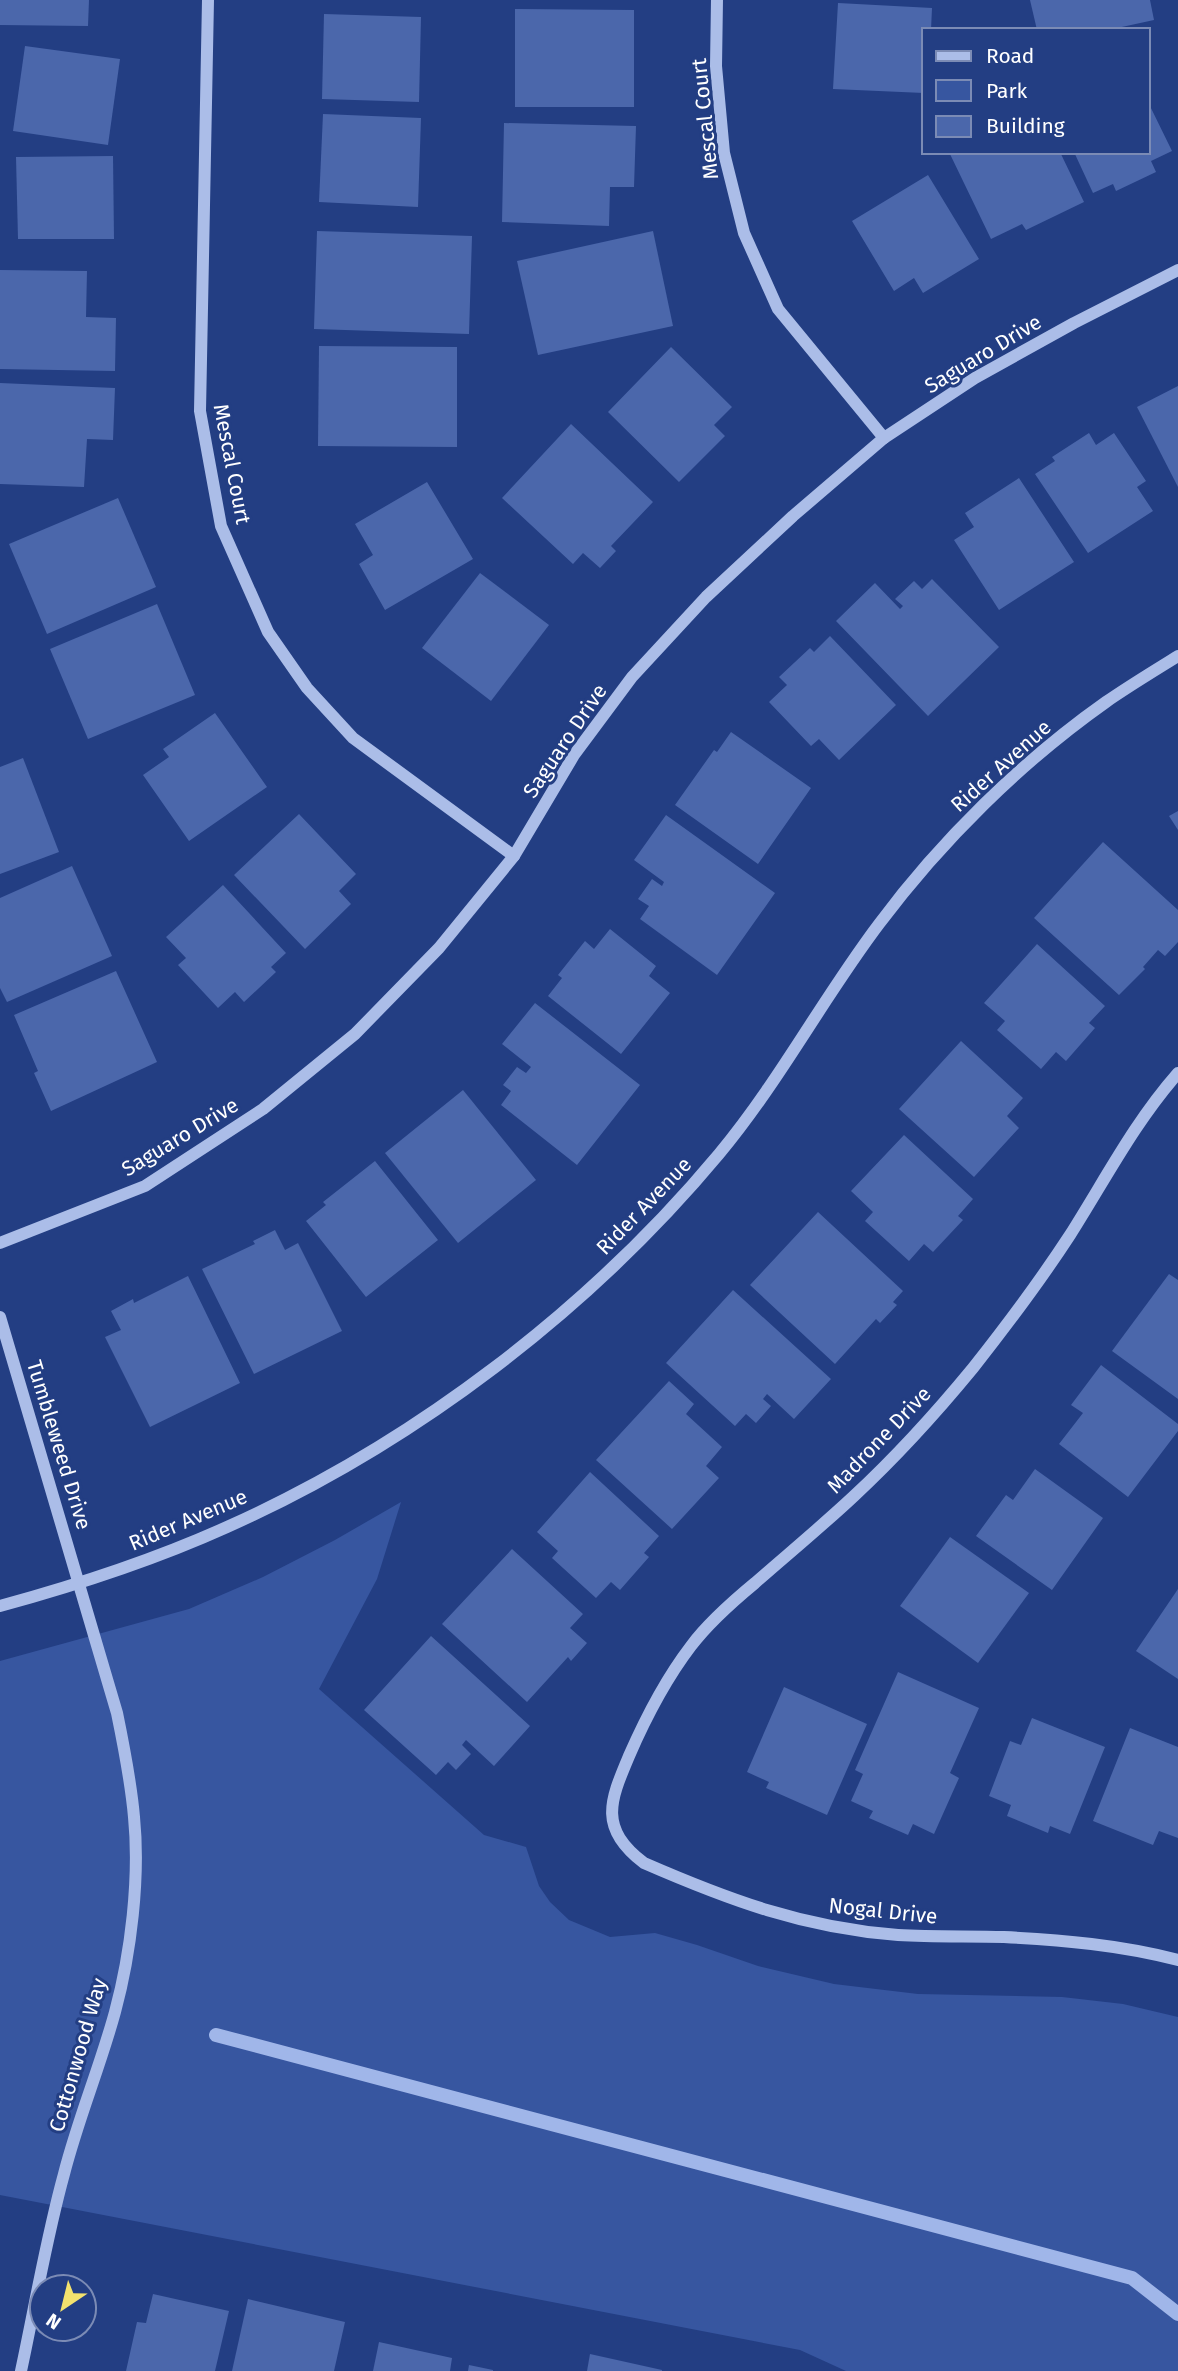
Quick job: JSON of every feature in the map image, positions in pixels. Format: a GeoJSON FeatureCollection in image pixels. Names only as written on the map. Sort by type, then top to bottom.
{"type":"FeatureCollection","features":[{"type":"Feature","properties":{"kind":"street","name":"Mescal Court"},"geometry":{"type":"LineString","coordinates":[[208,0],[200,411],[221,526],[268,632],[307,688],[353,738],[514,856]]}},
{"type":"Feature","properties":{"kind":"street","name":"Mescal Court"},"geometry":{"type":"LineString","coordinates":[[717,0],[716,66],[724,153],[744,233],[778,309],[884,438]]}},
{"type":"Feature","properties":{"kind":"street","name":"Saguaro Drive"},"geometry":{"type":"LineString","coordinates":[[0,1243],[145,1186],[263,1109],[355,1034],[439,948],[514,856],[575,755],[632,677],[706,597],[793,516],[884,438],[975,378],[1178,270]]}},
{"type":"Feature","properties":{"kind":"street","name":"Rider Avenue"},"geometry":{"type":"LineString","coordinates":[[0,1606],[80,1584],[228,1527],[294,1494],[422,1419],[498,1365],[554,1320],[665,1215],[720,1153],[769,1087],[876,928],[917,874],[960,828],[978,809],[1105,702],[1178,656]]}},
{"type":"Feature","properties":{"kind":"street","name":"Madrone Drive"},"geometry":{"type":"LineString","coordinates":[[614,1824],[611,1802],[645,1720],[669,1677],[692,1644],[720,1613],[855,1495],[926,1423],[1025,1302],[1140,1121],[1178,1073]]}},
{"type":"Feature","properties":{"kind":"street","name":"Tumbleweed Drive"},"geometry":{"type":"LineString","coordinates":[[0,1317],[80,1584]]}},
{"type":"Feature","properties":{"kind":"street","name":"Cottonwood Way"},"geometry":{"type":"LineString","coordinates":[[21,2371],[63,2176],[115,2012],[130,1934],[134,1886],[135,1820],[128,1762],[117,1713],[80,1584]]}},
{"type":"Feature","properties":{"kind":"street","name":"Nogal Drive"},"geometry":{"type":"LineString","coordinates":[[614,1824],[631,1853],[644,1863],[759,1909],[807,1922],[897,1935],[1003,1937],[1095,1944],[1178,1960]]}},
{"type":"Feature","properties":{"kind":"green space"},"geometry":{"type":"Polygon","coordinates":[[[401,1502],[377,1579],[319,1689],[484,1835],[526,1847],[539,1886],[550,1902],[569,1920],[610,1937],[655,1933],[758,1966],[834,1984],[918,1994],[1062,1997],[1123,2004],[1178,2017],[1178,2371],[846,2371],[800,2350],[0,2195],[0,1661],[189,1609],[263,1577],[401,1502]]]}},
{"type":"Feature","properties":{"kind":"building"},"geometry":{"type":"Polygon","coordinates":[[[0,0],[89,0],[88,26],[0,25],[0,0]]]}},
{"type":"Feature","properties":{"kind":"building"},"geometry":{"type":"Polygon","coordinates":[[[1030,0],[1150,0],[1154,20],[1117,28],[1037,28],[1030,0]]]}},
{"type":"Feature","properties":{"kind":"building"},"geometry":{"type":"Polygon","coordinates":[[[838,3],[932,8],[931,28],[922,28],[922,93],[833,89],[838,3]]]}},
{"type":"Feature","properties":{"kind":"building"},"geometry":{"type":"Polygon","coordinates":[[[515,9],[634,10],[634,107],[515,107],[515,9]]]}},
{"type":"Feature","properties":{"kind":"building"},"geometry":{"type":"Polygon","coordinates":[[[324,14],[421,17],[419,102],[322,99],[324,14]]]}},
{"type":"Feature","properties":{"kind":"building"},"geometry":{"type":"Polygon","coordinates":[[[25,46],[120,59],[108,145],[13,131],[25,46]]]}},
{"type":"Feature","properties":{"kind":"building"},"geometry":{"type":"Polygon","coordinates":[[[1150,106],[1172,151],[1151,161],[1156,172],[1116,191],[1113,184],[1093,193],[1075,154],[1150,154],[1150,106]]]}},
{"type":"Feature","properties":{"kind":"building"},"geometry":{"type":"Polygon","coordinates":[[[323,114],[421,118],[418,207],[319,202],[323,114]]]}},
{"type":"Feature","properties":{"kind":"building"},"geometry":{"type":"Polygon","coordinates":[[[504,123],[636,126],[634,187],[610,187],[609,226],[502,222],[504,123]]]}},
{"type":"Feature","properties":{"kind":"building"},"geometry":{"type":"Polygon","coordinates":[[[950,154],[1061,154],[1084,202],[1026,230],[1022,224],[991,239],[950,154]]]}},
{"type":"Feature","properties":{"kind":"building"},"geometry":{"type":"Polygon","coordinates":[[[113,156],[114,239],[18,239],[16,157],[113,156]]]}},
{"type":"Feature","properties":{"kind":"building"},"geometry":{"type":"Polygon","coordinates":[[[928,175],[979,259],[923,293],[914,278],[894,291],[852,221],[928,175]]]}},
{"type":"Feature","properties":{"kind":"building"},"geometry":{"type":"Polygon","coordinates":[[[317,231],[472,236],[469,334],[314,329],[317,231]]]}},
{"type":"Feature","properties":{"kind":"building"},"geometry":{"type":"Polygon","coordinates":[[[653,231],[673,326],[538,355],[517,261],[653,231]]]}},
{"type":"Feature","properties":{"kind":"building"},"geometry":{"type":"Polygon","coordinates":[[[0,270],[87,271],[86,317],[116,318],[115,371],[0,369],[0,270]]]}},
{"type":"Feature","properties":{"kind":"building"},"geometry":{"type":"Polygon","coordinates":[[[319,346],[457,347],[457,447],[318,446],[319,346]]]}},
{"type":"Feature","properties":{"kind":"building"},"geometry":{"type":"Polygon","coordinates":[[[671,347],[732,407],[714,425],[725,436],[679,482],[608,412],[671,347]]]}},
{"type":"Feature","properties":{"kind":"building"},"geometry":{"type":"Polygon","coordinates":[[[0,383],[115,388],[113,440],[87,439],[84,487],[0,484],[0,383]]]}},
{"type":"Feature","properties":{"kind":"building"},"geometry":{"type":"Polygon","coordinates":[[[1178,386],[1178,487],[1137,407],[1178,386]]]}},
{"type":"Feature","properties":{"kind":"building"},"geometry":{"type":"Polygon","coordinates":[[[571,424],[653,502],[611,546],[616,551],[600,568],[583,553],[573,564],[502,498],[571,424]]]}},
{"type":"Feature","properties":{"kind":"building"},"geometry":{"type":"Polygon","coordinates":[[[1089,433],[1096,445],[1114,433],[1146,481],[1137,487],[1153,511],[1088,553],[1035,474],[1055,461],[1052,457],[1089,433]]]}},
{"type":"Feature","properties":{"kind":"building"},"geometry":{"type":"Polygon","coordinates":[[[1019,478],[1074,562],[999,610],[954,540],[974,527],[965,513],[1019,478]]]}},
{"type":"Feature","properties":{"kind":"building"},"geometry":{"type":"Polygon","coordinates":[[[427,482],[473,559],[385,610],[359,564],[373,555],[355,524],[427,482]]]}},
{"type":"Feature","properties":{"kind":"building"},"geometry":{"type":"Polygon","coordinates":[[[118,498],[156,587],[47,634],[9,544],[118,498]]]}},
{"type":"Feature","properties":{"kind":"building"},"geometry":{"type":"Polygon","coordinates":[[[480,573],[549,625],[491,701],[422,648],[480,573]]]}},
{"type":"Feature","properties":{"kind":"building"},"geometry":{"type":"Polygon","coordinates":[[[932,579],[999,647],[928,716],[836,621],[875,583],[900,609],[903,606],[895,599],[914,581],[922,589],[932,579]]]}},
{"type":"Feature","properties":{"kind":"building"},"geometry":{"type":"Polygon","coordinates":[[[157,604],[195,695],[88,739],[50,649],[157,604]]]}},
{"type":"Feature","properties":{"kind":"building"},"geometry":{"type":"Polygon","coordinates":[[[830,636],[896,705],[839,760],[819,739],[811,746],[769,702],[787,685],[779,677],[810,648],[814,652],[830,636]]]}},
{"type":"Feature","properties":{"kind":"building"},"geometry":{"type":"Polygon","coordinates":[[[215,713],[267,787],[189,841],[143,775],[169,757],[163,749],[215,713]]]}},
{"type":"Feature","properties":{"kind":"building"},"geometry":{"type":"Polygon","coordinates":[[[731,732],[811,788],[758,864],[675,805],[714,750],[717,752],[731,732]]]}},
{"type":"Feature","properties":{"kind":"building"},"geometry":{"type":"Polygon","coordinates":[[[23,758],[59,852],[0,874],[0,767],[23,758]]]}},
{"type":"Feature","properties":{"kind":"building"},"geometry":{"type":"Polygon","coordinates":[[[1178,811],[1178,830],[1169,816],[1178,811]]]}},
{"type":"Feature","properties":{"kind":"building"},"geometry":{"type":"Polygon","coordinates":[[[299,814],[356,874],[339,891],[351,904],[305,949],[234,875],[299,814]]]}},
{"type":"Feature","properties":{"kind":"building"},"geometry":{"type":"Polygon","coordinates":[[[666,815],[775,893],[717,975],[640,919],[649,906],[638,899],[652,879],[662,886],[664,882],[634,860],[666,815]]]}},
{"type":"Feature","properties":{"kind":"building"},"geometry":{"type":"Polygon","coordinates":[[[1103,842],[1178,910],[1178,942],[1165,956],[1158,950],[1143,967],[1145,969],[1119,995],[1034,918],[1103,842]]]}},
{"type":"Feature","properties":{"kind":"building"},"geometry":{"type":"Polygon","coordinates":[[[72,866],[112,956],[7,1002],[0,988],[0,898],[72,866]]]}},
{"type":"Feature","properties":{"kind":"building"},"geometry":{"type":"Polygon","coordinates":[[[223,885],[286,953],[271,967],[276,972],[244,1002],[235,992],[218,1008],[178,965],[186,958],[166,937],[223,885]]]}},
{"type":"Feature","properties":{"kind":"building"},"geometry":{"type":"Polygon","coordinates":[[[610,929],[656,966],[649,976],[670,993],[621,1054],[548,996],[562,978],[558,975],[585,941],[594,949],[610,929]]]}},
{"type":"Feature","properties":{"kind":"building"},"geometry":{"type":"Polygon","coordinates":[[[1037,944],[1105,1006],[1089,1023],[1095,1028],[1066,1061],[1056,1052],[1041,1069],[997,1030],[1005,1021],[984,1003],[1037,944]]]}},
{"type":"Feature","properties":{"kind":"building"},"geometry":{"type":"Polygon","coordinates":[[[116,971],[157,1062],[51,1111],[34,1073],[38,1071],[14,1015],[116,971]]]}},
{"type":"Feature","properties":{"kind":"building"},"geometry":{"type":"Polygon","coordinates":[[[535,1003],[640,1085],[577,1165],[501,1105],[511,1091],[503,1085],[517,1067],[526,1073],[531,1067],[502,1044],[535,1003]]]}},
{"type":"Feature","properties":{"kind":"building"},"geometry":{"type":"Polygon","coordinates":[[[961,1041],[1023,1098],[1007,1116],[1019,1128],[974,1177],[899,1109],[961,1041]]]}},
{"type":"Feature","properties":{"kind":"building"},"geometry":{"type":"Polygon","coordinates":[[[463,1090],[536,1180],[458,1243],[385,1153],[463,1090]]]}},
{"type":"Feature","properties":{"kind":"building"},"geometry":{"type":"Polygon","coordinates":[[[904,1135],[973,1199],[958,1216],[963,1220],[933,1252],[924,1244],[909,1261],[865,1221],[873,1212],[851,1191],[904,1135]]]}},
{"type":"Feature","properties":{"kind":"building"},"geometry":{"type":"Polygon","coordinates":[[[375,1161],[438,1240],[366,1297],[306,1221],[326,1205],[323,1202],[375,1161]]]}},
{"type":"Feature","properties":{"kind":"building"},"geometry":{"type":"Polygon","coordinates":[[[818,1212],[903,1291],[893,1302],[897,1305],[880,1323],[876,1319],[835,1364],[750,1285],[818,1212]]]}},
{"type":"Feature","properties":{"kind":"building"},"geometry":{"type":"Polygon","coordinates":[[[275,1230],[285,1250],[298,1243],[342,1331],[254,1374],[202,1269],[255,1244],[253,1241],[275,1230]]]}},
{"type":"Feature","properties":{"kind":"building"},"geometry":{"type":"Polygon","coordinates":[[[1169,1274],[1178,1280],[1178,1399],[1112,1351],[1169,1274]]]}},
{"type":"Feature","properties":{"kind":"building"},"geometry":{"type":"Polygon","coordinates":[[[188,1276],[240,1383],[150,1427],[105,1337],[121,1330],[111,1311],[133,1299],[134,1303],[188,1276]]]}},
{"type":"Feature","properties":{"kind":"building"},"geometry":{"type":"Polygon","coordinates":[[[733,1290],[831,1379],[794,1419],[767,1394],[763,1399],[771,1406],[756,1423],[746,1414],[735,1426],[666,1363],[733,1290]]]}},
{"type":"Feature","properties":{"kind":"building"},"geometry":{"type":"Polygon","coordinates":[[[1101,1365],[1178,1424],[1178,1431],[1128,1497],[1059,1444],[1083,1413],[1071,1405],[1101,1365]]]}},
{"type":"Feature","properties":{"kind":"building"},"geometry":{"type":"Polygon","coordinates":[[[669,1381],[694,1404],[686,1414],[722,1447],[706,1466],[719,1478],[672,1529],[596,1460],[669,1381]]]}},
{"type":"Feature","properties":{"kind":"building"},"geometry":{"type":"Polygon","coordinates":[[[1035,1469],[1103,1518],[1052,1590],[976,1536],[1006,1495],[1013,1500],[1035,1469]]]}},
{"type":"Feature","properties":{"kind":"building"},"geometry":{"type":"Polygon","coordinates":[[[590,1472],[659,1536],[644,1553],[649,1557],[620,1590],[611,1582],[596,1598],[552,1558],[558,1551],[537,1532],[590,1472]]]}},
{"type":"Feature","properties":{"kind":"building"},"geometry":{"type":"Polygon","coordinates":[[[950,1537],[1029,1593],[978,1663],[900,1606],[950,1537]]]}},
{"type":"Feature","properties":{"kind":"building"},"geometry":{"type":"Polygon","coordinates":[[[512,1549],[583,1614],[570,1628],[587,1643],[571,1661],[568,1657],[527,1702],[442,1624],[512,1549]]]}},
{"type":"Feature","properties":{"kind":"building"},"geometry":{"type":"Polygon","coordinates":[[[1178,1589],[1178,1679],[1136,1651],[1178,1589]]]}},
{"type":"Feature","properties":{"kind":"building"},"geometry":{"type":"Polygon","coordinates":[[[431,1636],[530,1726],[494,1766],[466,1740],[462,1745],[471,1754],[456,1770],[448,1762],[436,1775],[364,1710],[431,1636]]]}},
{"type":"Feature","properties":{"kind":"building"},"geometry":{"type":"Polygon","coordinates":[[[898,1672],[979,1708],[950,1773],[959,1778],[934,1834],[913,1824],[908,1835],[869,1818],[873,1811],[851,1801],[863,1774],[855,1770],[898,1672]]]}},
{"type":"Feature","properties":{"kind":"building"},"geometry":{"type":"Polygon","coordinates":[[[784,1687],[867,1724],[827,1815],[766,1788],[769,1782],[747,1772],[784,1687]]]}},
{"type":"Feature","properties":{"kind":"building"},"geometry":{"type":"Polygon","coordinates":[[[1032,1718],[1105,1747],[1070,1834],[1050,1826],[1048,1833],[1007,1816],[1011,1805],[989,1796],[1010,1741],[1021,1745],[1032,1718]]]}},
{"type":"Feature","properties":{"kind":"building"},"geometry":{"type":"Polygon","coordinates":[[[1130,1728],[1178,1747],[1178,1838],[1159,1831],[1153,1845],[1093,1821],[1130,1728]]]}},
{"type":"Feature","properties":{"kind":"building"},"geometry":{"type":"Polygon","coordinates":[[[153,2294],[229,2311],[215,2371],[126,2371],[137,2322],[146,2323],[153,2294]]]}},
{"type":"Feature","properties":{"kind":"building"},"geometry":{"type":"Polygon","coordinates":[[[248,2299],[345,2322],[334,2371],[232,2371],[248,2299]]]}},
{"type":"Feature","properties":{"kind":"building"},"geometry":{"type":"Polygon","coordinates":[[[379,2342],[452,2358],[450,2371],[373,2371],[379,2342]]]}},
{"type":"Feature","properties":{"kind":"building"},"geometry":{"type":"Polygon","coordinates":[[[590,2354],[662,2370],[662,2371],[587,2371],[590,2354]]]}},
{"type":"Feature","properties":{"kind":"building"},"geometry":{"type":"Polygon","coordinates":[[[469,2365],[493,2370],[493,2371],[468,2371],[469,2365]]]}},
{"type":"Feature","properties":{"kind":"waterway"},"geometry":{"type":"LineString","coordinates":[[216,2035],[1132,2278],[1178,2314]]}}]}
